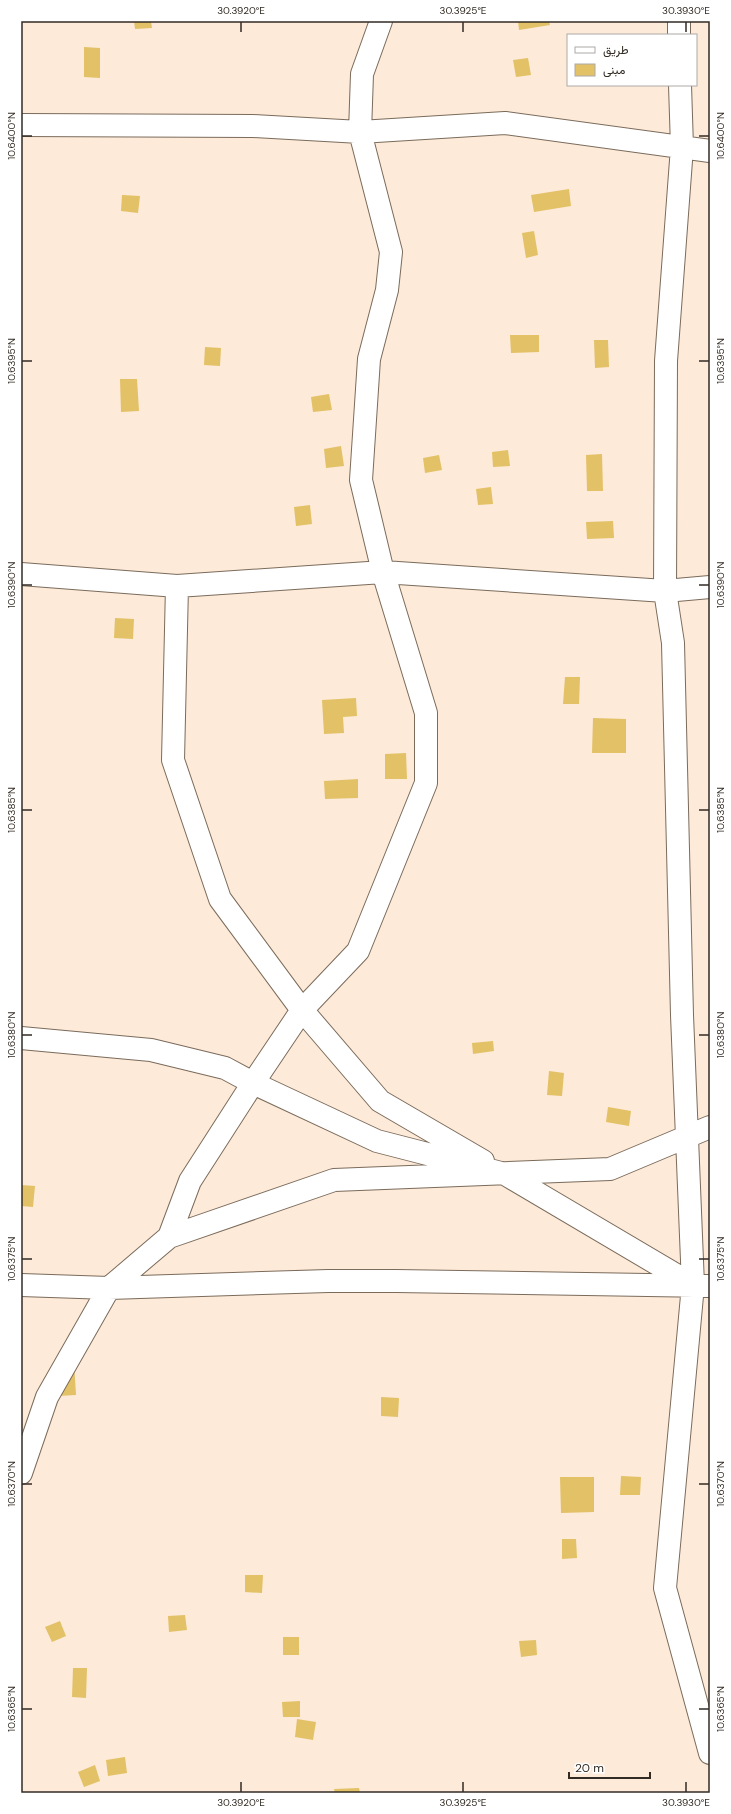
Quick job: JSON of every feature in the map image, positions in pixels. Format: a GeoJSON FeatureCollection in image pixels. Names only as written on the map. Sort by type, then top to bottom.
{"type":"FeatureCollection","features":[{"type":"Feature","properties":{"kind":"street"},"geometry":{"type":"LineString","coordinates":[[168,1237],[190,1181],[253,1083],[302,1010],[358,951],[426,783],[426,713],[383,572],[361,480],[369,359],[387,290],[391,252],[360,132],[362,74],[381,21]]}},
{"type":"Feature","properties":{"kind":"street"},"geometry":{"type":"LineString","coordinates":[[679,21],[679,34]]}},
{"type":"Feature","properties":{"kind":"street"},"geometry":{"type":"LineString","coordinates":[[680,86],[682,147],[666,361],[665,591],[673,643],[682,1015],[687,1136],[702,1285],[665,1588],[710,1753]]}},
{"type":"Feature","properties":{"kind":"street"},"geometry":{"type":"LineString","coordinates":[[21,125],[253,126],[360,132],[505,123],[710,151]]}},
{"type":"Feature","properties":{"kind":"street"},"geometry":{"type":"LineString","coordinates":[[21,574],[177,586],[383,572],[665,591],[710,587]]}},
{"type":"Feature","properties":{"kind":"street"},"geometry":{"type":"LineString","coordinates":[[177,586],[173,760],[220,900],[302,1010],[380,1101],[505,1174],[702,1285]]}},
{"type":"Feature","properties":{"kind":"street"},"geometry":{"type":"LineString","coordinates":[[21,1038],[151,1050],[225,1068],[253,1083],[377,1141],[505,1174]]}},
{"type":"Feature","properties":{"kind":"street"},"geometry":{"type":"LineString","coordinates":[[21,1473],[47,1397],[109,1288],[168,1237],[334,1180],[610,1169],[710,1127]]}},
{"type":"Feature","properties":{"kind":"street"},"geometry":{"type":"LineString","coordinates":[[21,1285],[109,1288],[328,1281],[561,1285],[702,1285]]}},
{"type":"Feature","properties":{"kind":"building"},"geometry":{"type":"Polygon","coordinates":[[[134,21],[151,21],[152,28],[135,29],[134,21]]]}},
{"type":"Feature","properties":{"kind":"building"},"geometry":{"type":"Polygon","coordinates":[[[518,21],[549,21],[550,25],[519,30],[518,21]]]}},
{"type":"Feature","properties":{"kind":"building"},"geometry":{"type":"Polygon","coordinates":[[[84,47],[100,48],[100,78],[84,77],[84,47]]]}},
{"type":"Feature","properties":{"kind":"building"},"geometry":{"type":"Polygon","coordinates":[[[528,58],[531,75],[516,77],[513,60],[528,58]]]}},
{"type":"Feature","properties":{"kind":"building"},"geometry":{"type":"Polygon","coordinates":[[[569,189],[571,206],[534,212],[531,195],[569,189]]]}},
{"type":"Feature","properties":{"kind":"building"},"geometry":{"type":"Polygon","coordinates":[[[122,195],[140,196],[138,213],[121,211],[122,195]]]}},
{"type":"Feature","properties":{"kind":"building"},"geometry":{"type":"Polygon","coordinates":[[[534,231],[538,255],[526,258],[522,233],[534,231]]]}},
{"type":"Feature","properties":{"kind":"building"},"geometry":{"type":"Polygon","coordinates":[[[510,335],[539,335],[539,352],[511,353],[510,335]]]}},
{"type":"Feature","properties":{"kind":"building"},"geometry":{"type":"Polygon","coordinates":[[[594,340],[608,340],[609,367],[595,368],[594,340]]]}},
{"type":"Feature","properties":{"kind":"building"},"geometry":{"type":"Polygon","coordinates":[[[205,347],[221,348],[220,366],[204,365],[205,347]]]}},
{"type":"Feature","properties":{"kind":"building"},"geometry":{"type":"Polygon","coordinates":[[[120,379],[137,379],[139,411],[121,412],[120,379]]]}},
{"type":"Feature","properties":{"kind":"building"},"geometry":{"type":"Polygon","coordinates":[[[329,394],[332,410],[313,412],[311,397],[329,394]]]}},
{"type":"Feature","properties":{"kind":"building"},"geometry":{"type":"Polygon","coordinates":[[[341,446],[344,466],[326,468],[324,449],[341,446]]]}},
{"type":"Feature","properties":{"kind":"building"},"geometry":{"type":"Polygon","coordinates":[[[508,450],[510,466],[493,467],[492,452],[508,450]]]}},
{"type":"Feature","properties":{"kind":"building"},"geometry":{"type":"Polygon","coordinates":[[[602,454],[603,491],[587,491],[586,455],[602,454]]]}},
{"type":"Feature","properties":{"kind":"building"},"geometry":{"type":"Polygon","coordinates":[[[439,455],[442,470],[425,473],[423,458],[439,455]]]}},
{"type":"Feature","properties":{"kind":"building"},"geometry":{"type":"Polygon","coordinates":[[[491,487],[493,504],[478,505],[476,489],[491,487]]]}},
{"type":"Feature","properties":{"kind":"building"},"geometry":{"type":"Polygon","coordinates":[[[310,505],[312,524],[296,526],[294,507],[310,505]]]}},
{"type":"Feature","properties":{"kind":"building"},"geometry":{"type":"Polygon","coordinates":[[[613,521],[614,538],[587,539],[586,522],[613,521]]]}},
{"type":"Feature","properties":{"kind":"building"},"geometry":{"type":"Polygon","coordinates":[[[115,618],[134,619],[133,639],[114,638],[115,618]]]}},
{"type":"Feature","properties":{"kind":"building"},"geometry":{"type":"Polygon","coordinates":[[[565,677],[580,677],[579,704],[563,704],[565,677]]]}},
{"type":"Feature","properties":{"kind":"building"},"geometry":{"type":"Polygon","coordinates":[[[356,698],[357,716],[343,717],[344,733],[324,734],[322,700],[356,698]]]}},
{"type":"Feature","properties":{"kind":"building"},"geometry":{"type":"Polygon","coordinates":[[[593,718],[626,719],[626,753],[592,753],[593,718]]]}},
{"type":"Feature","properties":{"kind":"building"},"geometry":{"type":"Polygon","coordinates":[[[406,753],[407,779],[385,779],[385,754],[406,753]]]}},
{"type":"Feature","properties":{"kind":"building"},"geometry":{"type":"Polygon","coordinates":[[[358,779],[358,798],[325,799],[324,781],[358,779]]]}},
{"type":"Feature","properties":{"kind":"building"},"geometry":{"type":"Polygon","coordinates":[[[493,1041],[494,1051],[473,1054],[472,1043],[493,1041]]]}},
{"type":"Feature","properties":{"kind":"building"},"geometry":{"type":"Polygon","coordinates":[[[549,1071],[564,1073],[562,1096],[547,1095],[549,1071]]]}},
{"type":"Feature","properties":{"kind":"building"},"geometry":{"type":"Polygon","coordinates":[[[608,1107],[631,1111],[629,1126],[606,1122],[608,1107]]]}},
{"type":"Feature","properties":{"kind":"building"},"geometry":{"type":"Polygon","coordinates":[[[21,1185],[35,1186],[33,1207],[21,1206],[21,1185]]]}},
{"type":"Feature","properties":{"kind":"building"},"geometry":{"type":"Polygon","coordinates":[[[74,1362],[76,1395],[58,1396],[74,1362]]]}},
{"type":"Feature","properties":{"kind":"building"},"geometry":{"type":"Polygon","coordinates":[[[381,1397],[399,1398],[398,1417],[381,1416],[381,1397]]]}},
{"type":"Feature","properties":{"kind":"building"},"geometry":{"type":"Polygon","coordinates":[[[621,1476],[641,1477],[640,1495],[620,1495],[621,1476]]]}},
{"type":"Feature","properties":{"kind":"building"},"geometry":{"type":"Polygon","coordinates":[[[560,1477],[594,1477],[594,1512],[561,1513],[560,1477]]]}},
{"type":"Feature","properties":{"kind":"building"},"geometry":{"type":"Polygon","coordinates":[[[562,1539],[576,1539],[577,1558],[562,1559],[562,1539]]]}},
{"type":"Feature","properties":{"kind":"building"},"geometry":{"type":"Polygon","coordinates":[[[245,1575],[263,1575],[262,1593],[245,1592],[245,1575]]]}},
{"type":"Feature","properties":{"kind":"building"},"geometry":{"type":"Polygon","coordinates":[[[185,1615],[187,1630],[169,1632],[168,1616],[185,1615]]]}},
{"type":"Feature","properties":{"kind":"building"},"geometry":{"type":"Polygon","coordinates":[[[60,1621],[66,1636],[52,1642],[45,1627],[60,1621]]]}},
{"type":"Feature","properties":{"kind":"building"},"geometry":{"type":"Polygon","coordinates":[[[283,1637],[299,1637],[299,1655],[283,1655],[283,1637]]]}},
{"type":"Feature","properties":{"kind":"building"},"geometry":{"type":"Polygon","coordinates":[[[536,1640],[537,1655],[521,1657],[519,1641],[536,1640]]]}},
{"type":"Feature","properties":{"kind":"building"},"geometry":{"type":"Polygon","coordinates":[[[73,1668],[87,1668],[86,1698],[72,1697],[73,1668]]]}},
{"type":"Feature","properties":{"kind":"building"},"geometry":{"type":"Polygon","coordinates":[[[300,1701],[300,1717],[283,1717],[282,1702],[300,1701]]]}},
{"type":"Feature","properties":{"kind":"building"},"geometry":{"type":"Polygon","coordinates":[[[297,1719],[316,1722],[313,1740],[295,1737],[297,1719]]]}},
{"type":"Feature","properties":{"kind":"building"},"geometry":{"type":"Polygon","coordinates":[[[125,1757],[127,1773],[108,1776],[106,1760],[125,1757]]]}},
{"type":"Feature","properties":{"kind":"building"},"geometry":{"type":"Polygon","coordinates":[[[95,1765],[100,1781],[84,1787],[78,1772],[95,1765]]]}},
{"type":"Feature","properties":{"kind":"building"},"geometry":{"type":"Polygon","coordinates":[[[359,1788],[360,1793],[335,1793],[334,1789],[359,1788]]]}}]}
